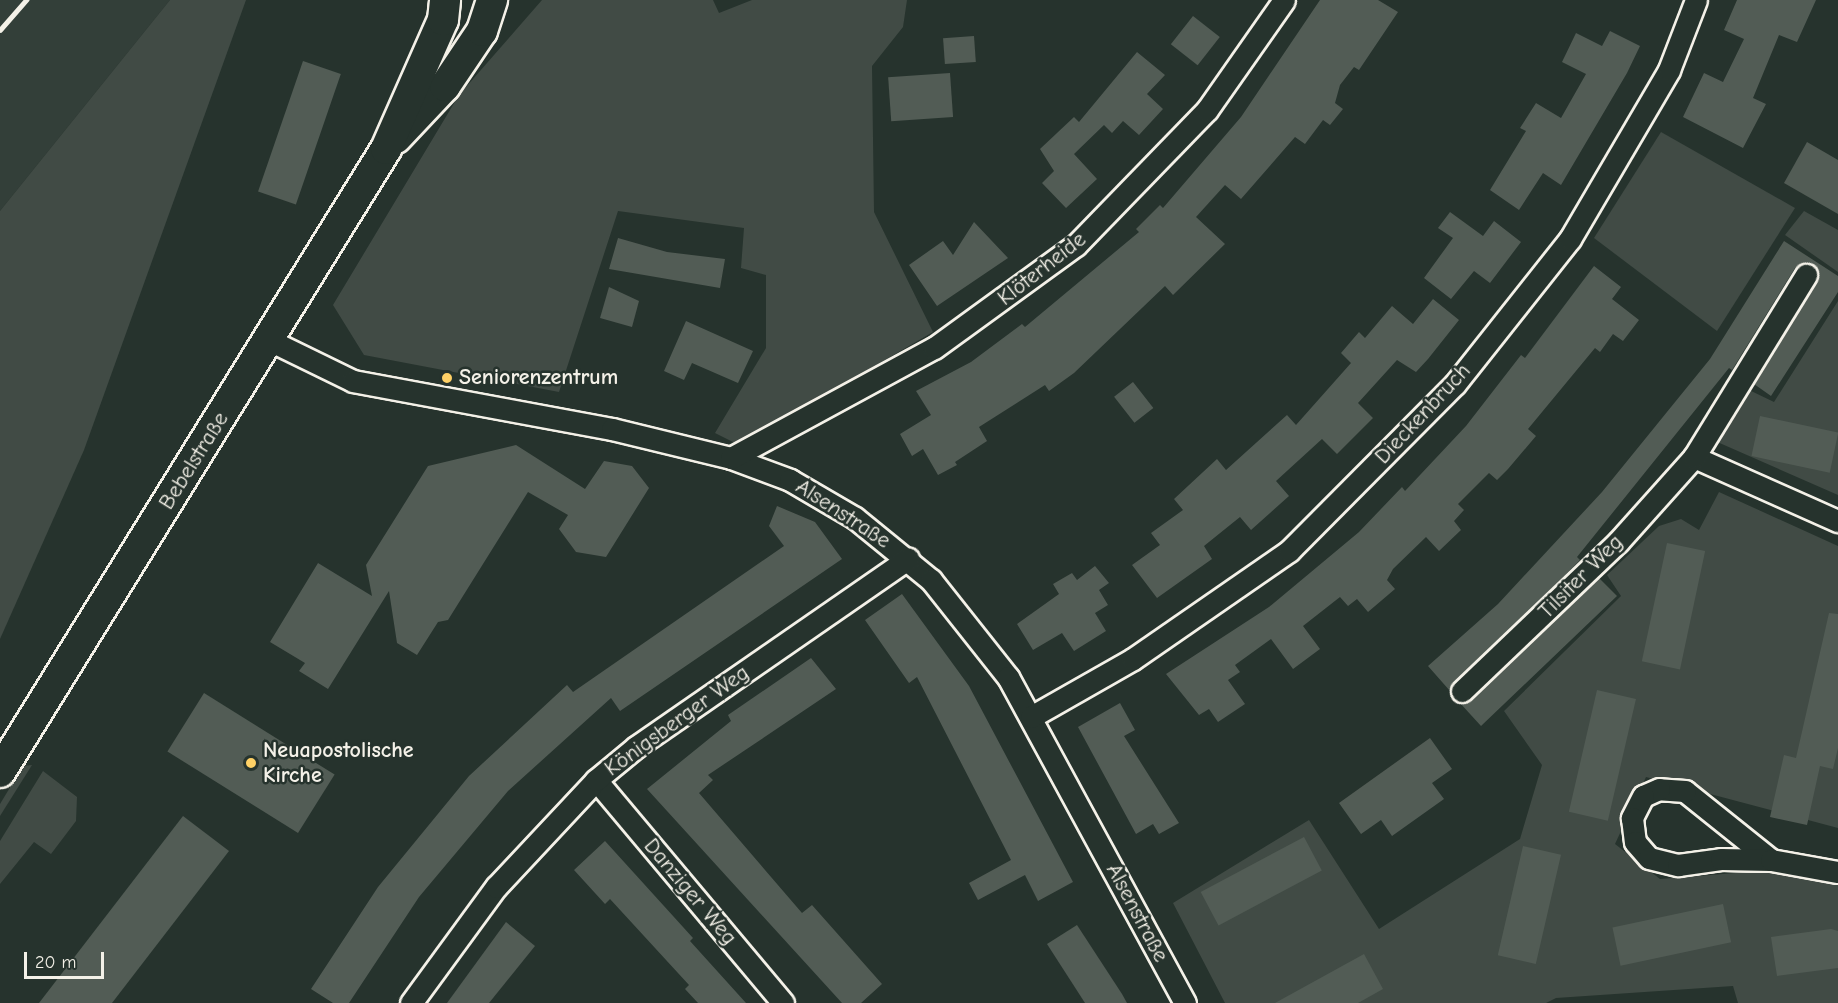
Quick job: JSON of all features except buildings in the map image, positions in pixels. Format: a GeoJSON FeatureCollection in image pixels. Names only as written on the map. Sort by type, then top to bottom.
{"type":"FeatureCollection","features":[{"type":"Feature","properties":{"kind":"main road"},"geometry":{"type":"LineString","coordinates":[[435,38],[445,0]]}},
{"type":"Feature","properties":{"kind":"main road"},"geometry":{"type":"LineString","coordinates":[[435,38],[491,4]]}},
{"type":"Feature","properties":{"kind":"main road","name":"Bebelstraße"},"geometry":{"type":"LineString","coordinates":[[386,149],[445,86],[491,4]]}},
{"type":"Feature","properties":{"kind":"main road","name":"Bebelstraße"},"geometry":{"type":"LineString","coordinates":[[0,772],[386,149],[417,68],[435,38]]}},
{"type":"Feature","properties":{"kind":"street","name":"Klöterheide"},"geometry":{"type":"LineString","coordinates":[[730,458],[934,348],[1076,245],[1207,110],[1284,0]]}},
{"type":"Feature","properties":{"kind":"street","name":"Dieckenbruch"},"geometry":{"type":"LineString","coordinates":[[1030,717],[1133,659],[1289,551],[1455,384],[1570,239],[1670,70],[1696,0]]}},
{"type":"Feature","properties":{"kind":"street","name":"Tilsiter Weg"},"geometry":{"type":"LineString","coordinates":[[1462,691],[1618,542],[1694,457],[1806,275]]}},
{"type":"Feature","properties":{"kind":"street","name":"Alsenstraße"},"geometry":{"type":"LineString","coordinates":[[269,340],[353,381],[612,429],[730,458],[824,498],[908,559],[978,634],[1030,717],[1185,1003]]}},
{"type":"Feature","properties":{"kind":"street"},"geometry":{"type":"LineString","coordinates":[[1694,457],[1838,521]]}},
{"type":"Feature","properties":{"kind":"street","name":"Königsberger Weg"},"geometry":{"type":"LineString","coordinates":[[411,1003],[496,887],[596,780],[636,747],[908,559]]}},
{"type":"Feature","properties":{"kind":"street","name":"Danziger Weg"},"geometry":{"type":"LineString","coordinates":[[596,780],[783,1003]]}},
{"type":"Feature","properties":{"kind":"street"},"geometry":{"type":"LineString","coordinates":[[1771,860],[1685,791],[1659,789],[1643,796],[1632,818],[1635,842],[1649,858],[1678,866],[1721,859],[1771,860],[1838,872]]}},
{"type":"Feature","properties":{"kind":"shaded area"},"geometry":{"type":"Polygon","coordinates":[[[0,0],[170,0],[0,211],[0,0]]]}},
{"type":"Feature","properties":{"kind":"shaded area"},"geometry":{"type":"Polygon","coordinates":[[[170,0],[246,0],[84,450],[0,639],[0,211],[170,0]]]}},
{"type":"Feature","properties":{"kind":"shaded area"},"geometry":{"type":"Polygon","coordinates":[[[542,0],[713,0],[719,13],[752,0],[907,0],[903,27],[872,66],[874,212],[933,332],[739,445],[715,433],[766,348],[766,275],[741,268],[744,228],[618,211],[559,392],[364,355],[333,305],[459,95],[542,0]]]}},
{"type":"Feature","properties":{"kind":"shaded area"},"geometry":{"type":"Polygon","coordinates":[[[1661,132],[1795,208],[1717,331],[1594,238],[1661,132]]]}},
{"type":"Feature","properties":{"kind":"shaded area"},"geometry":{"type":"Polygon","coordinates":[[[1804,211],[1838,230],[1838,272],[1785,235],[1804,211]]]}},
{"type":"Feature","properties":{"kind":"shaded area"},"geometry":{"type":"Polygon","coordinates":[[[1838,301],[1838,495],[1715,441],[1747,389],[1774,402],[1838,301]]]}},
{"type":"Feature","properties":{"kind":"shaded area"},"geometry":{"type":"Polygon","coordinates":[[[1719,492],[1838,546],[1838,828],[1646,777],[1615,844],[1660,879],[1773,870],[1838,884],[1838,1003],[1738,1003],[1733,986],[1556,998],[1546,1003],[1225,1003],[1173,903],[1309,820],[1379,929],[1520,839],[1542,765],[1504,711],[1621,596],[1607,575],[1659,526],[1681,519],[1699,530],[1719,492]]]}},
{"type":"Feature","properties":{"kind":"shaded area"},"geometry":{"type":"Polygon","coordinates":[[[32,765],[0,816],[0,804],[23,766],[32,765]]]}},
{"type":"Feature","properties":{"kind":"shaded area"},"geometry":{"type":"Polygon","coordinates":[[[43,771],[77,797],[76,821],[51,854],[34,842],[0,884],[0,841],[43,771]]]}},
{"type":"Feature","properties":{"kind":"railway"},"geometry":{"type":"LineString","coordinates":[[0,30],[26,0]]}},
{"type":"Feature","properties":{"kind":"place","name":"Seniorenzentrum"},"geometry":{"type":"Point","coordinates":[447,378]}},
{"type":"Feature","properties":{"kind":"place","name":"Neuapostolische Kirche"},"geometry":{"type":"Point","coordinates":[251,763]}}]}
